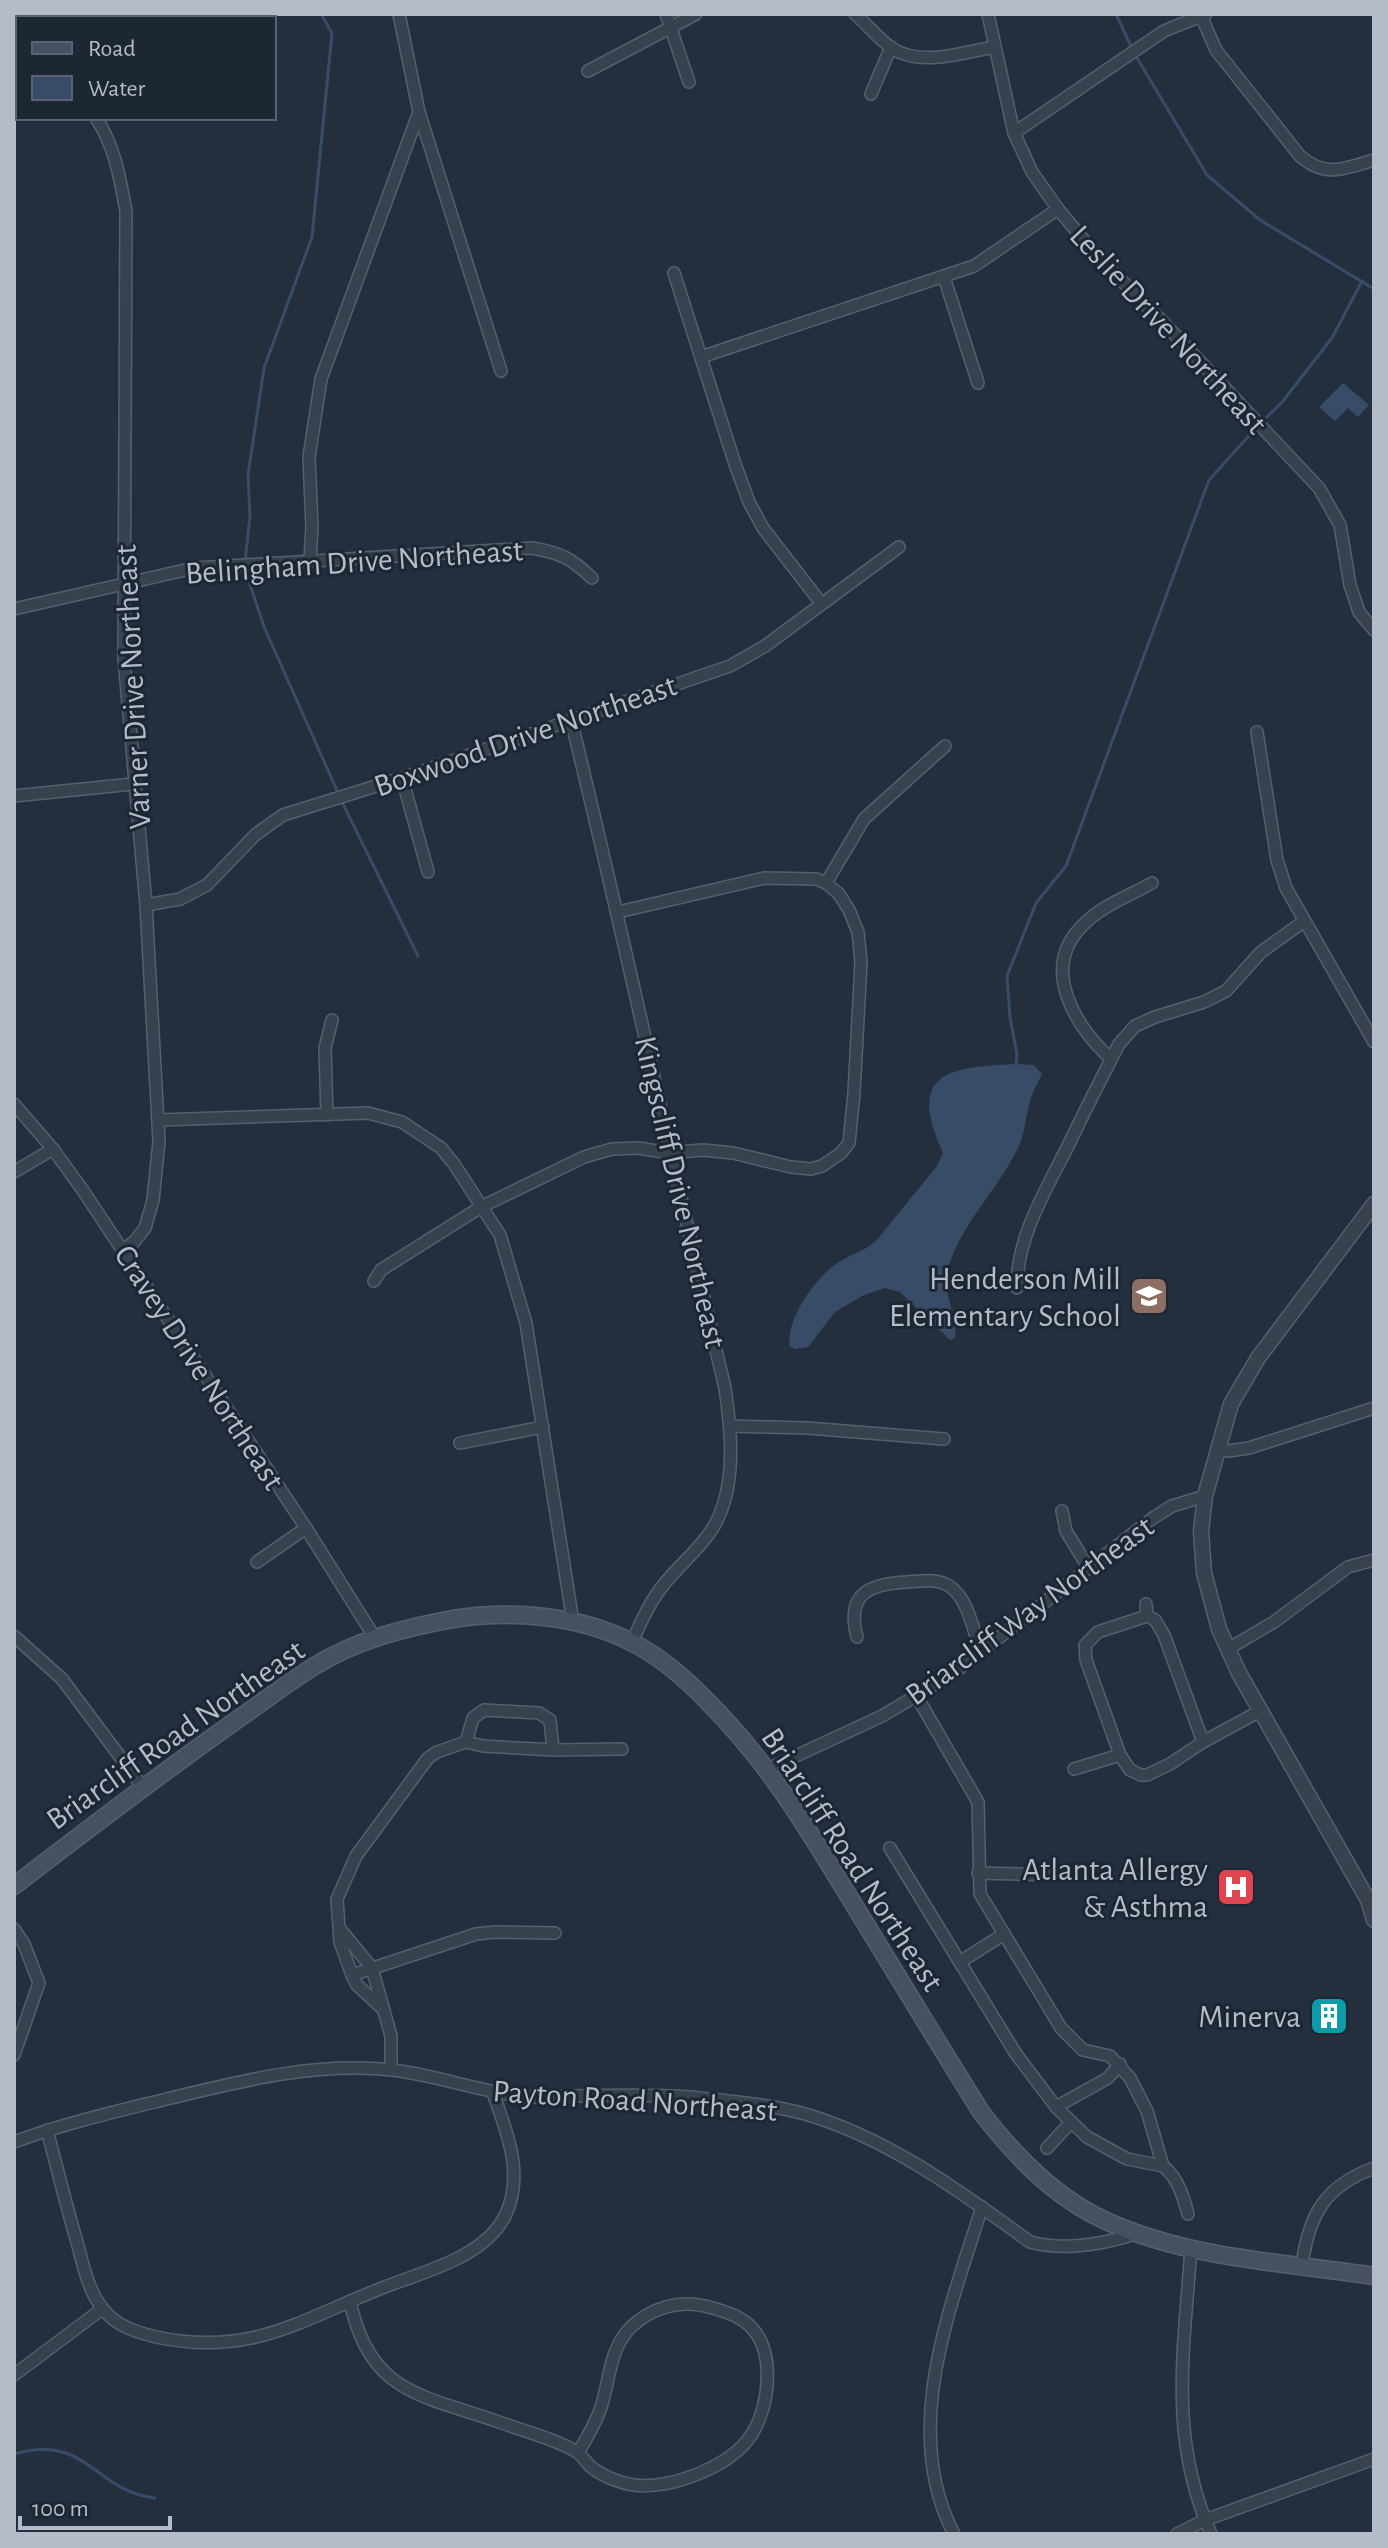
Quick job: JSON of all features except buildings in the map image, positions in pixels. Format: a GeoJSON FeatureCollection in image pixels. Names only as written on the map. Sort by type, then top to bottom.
{"type":"FeatureCollection","features":[{"type":"Feature","properties":{"kind":"main road","name":"Briarcliff Road Northeast"},"geometry":{"type":"LineString","coordinates":[[14,1886],[142,1786],[314,1666],[375,1638],[404,1628],[473,1616],[505,1615],[573,1622],[596,1628],[632,1642],[667,1665],[742,1737],[768,1769],[981,2112],[1034,2172],[1091,2213],[1135,2233],[1191,2248],[1374,2276]]}},
{"type":"Feature","properties":{"kind":"street"},"geometry":{"type":"LineString","coordinates":[[399,14],[419,112],[501,371]]}},
{"type":"Feature","properties":{"kind":"street"},"geometry":{"type":"LineString","coordinates":[[666,14],[689,82]]}},
{"type":"Feature","properties":{"kind":"street"},"geometry":{"type":"LineString","coordinates":[[588,71],[696,14]]}},
{"type":"Feature","properties":{"kind":"street"},"geometry":{"type":"LineString","coordinates":[[855,14],[891,47],[902,53],[932,57],[995,47]]}},
{"type":"Feature","properties":{"kind":"street","name":"Leslie Drive Northeast"},"geometry":{"type":"LineString","coordinates":[[988,14],[1014,133],[1032,172],[1098,257],[1319,488],[1340,525],[1350,585],[1359,612],[1374,630]]}},
{"type":"Feature","properties":{"kind":"street"},"geometry":{"type":"LineString","coordinates":[[1014,133],[1164,31],[1203,15],[1216,50],[1300,156],[1322,170],[1345,169],[1374,160]]}},
{"type":"Feature","properties":{"kind":"street"},"geometry":{"type":"LineString","coordinates":[[871,94],[891,47]]}},
{"type":"Feature","properties":{"kind":"street"},"geometry":{"type":"LineString","coordinates":[[310,560],[309,457],[321,379],[419,112]]}},
{"type":"Feature","properties":{"kind":"street","name":"Varner Drive Northeast"},"geometry":{"type":"LineString","coordinates":[[97,120],[118,167],[126,223],[124,659],[146,905],[159,1120],[153,1200],[145,1228],[123,1250]]}},
{"type":"Feature","properties":{"kind":"street"},"geometry":{"type":"LineString","coordinates":[[701,357],[944,277],[990,257],[1058,209]]}},
{"type":"Feature","properties":{"kind":"street"},"geometry":{"type":"LineString","coordinates":[[674,273],[749,502],[763,528],[821,603]]}},
{"type":"Feature","properties":{"kind":"street"},"geometry":{"type":"LineString","coordinates":[[944,277],[978,383]]}},
{"type":"Feature","properties":{"kind":"street","name":"Boxwood Drive Northeast"},"geometry":{"type":"LineString","coordinates":[[146,905],[180,899],[207,885],[255,835],[283,815],[402,778],[730,666],[765,646],[899,547]]}},
{"type":"Feature","properties":{"kind":"street","name":"Belingham Drive Northeast"},"geometry":{"type":"LineString","coordinates":[[14,609],[194,568],[532,548],[556,552],[573,560],[592,578]]}},
{"type":"Feature","properties":{"kind":"street","name":"Kingscliff Drive Northeast"},"geometry":{"type":"LineString","coordinates":[[571,720],[653,1065],[669,1153],[725,1388],[730,1426],[728,1486],[720,1516],[662,1586],[632,1642]]}},
{"type":"Feature","properties":{"kind":"street"},"geometry":{"type":"LineString","coordinates":[[1257,732],[1277,860],[1286,888],[1374,1042]]}},
{"type":"Feature","properties":{"kind":"street"},"geometry":{"type":"LineString","coordinates":[[826,883],[864,819],[945,746]]}},
{"type":"Feature","properties":{"kind":"street"},"geometry":{"type":"LineString","coordinates":[[402,778],[428,872]]}},
{"type":"Feature","properties":{"kind":"street"},"geometry":{"type":"LineString","coordinates":[[14,796],[133,784]]}},
{"type":"Feature","properties":{"kind":"street"},"geometry":{"type":"LineString","coordinates":[[374,1281],[381,1270],[481,1207],[584,1157],[612,1149],[638,1148],[669,1153],[702,1150],[811,1169],[822,1166],[841,1153],[849,1143],[861,962],[858,932],[839,894],[816,879],[764,878],[618,912]]}},
{"type":"Feature","properties":{"kind":"street"},"geometry":{"type":"LineString","coordinates":[[1111,1059],[1090,1040],[1068,1004],[1063,979],[1066,957],[1072,937],[1084,923],[1152,883]]}},
{"type":"Feature","properties":{"kind":"street"},"geometry":{"type":"LineString","coordinates":[[1017,1288],[1023,1245],[1034,1218],[1119,1044],[1135,1026],[1226,991],[1261,952],[1303,922]]}},
{"type":"Feature","properties":{"kind":"street"},"geometry":{"type":"LineString","coordinates":[[327,1115],[325,1048],[332,1020]]}},
{"type":"Feature","properties":{"kind":"street","name":"Cravey Drive Northeast"},"geometry":{"type":"LineString","coordinates":[[14,1104],[53,1149],[123,1250],[375,1638]]}},
{"type":"Feature","properties":{"kind":"street"},"geometry":{"type":"LineString","coordinates":[[159,1120],[368,1113],[402,1122],[441,1148],[500,1235],[526,1323],[573,1622]]}},
{"type":"Feature","properties":{"kind":"street"},"geometry":{"type":"LineString","coordinates":[[14,1172],[53,1149]]}},
{"type":"Feature","properties":{"kind":"street"},"geometry":{"type":"LineString","coordinates":[[1374,1204],[1258,1358],[1231,1404],[1205,1496],[1201,1531],[1204,1573],[1219,1629],[1260,1711],[1372,1901],[1374,1920]]}},
{"type":"Feature","properties":{"kind":"street"},"geometry":{"type":"LineString","coordinates":[[1219,1449],[1249,1448],[1374,1408]]}},
{"type":"Feature","properties":{"kind":"street"},"geometry":{"type":"LineString","coordinates":[[730,1426],[807,1428],[944,1439]]}},
{"type":"Feature","properties":{"kind":"street"},"geometry":{"type":"LineString","coordinates":[[460,1443],[543,1427]]}},
{"type":"Feature","properties":{"kind":"street","name":"Briarcliff Way Northeast"},"geometry":{"type":"LineString","coordinates":[[768,1769],[917,1697],[981,1653],[1153,1518],[1172,1506],[1205,1496]]}},
{"type":"Feature","properties":{"kind":"street"},"geometry":{"type":"LineString","coordinates":[[1062,1511],[1066,1531],[1088,1567]]}},
{"type":"Feature","properties":{"kind":"street"},"geometry":{"type":"LineString","coordinates":[[257,1562],[306,1528]]}},
{"type":"Feature","properties":{"kind":"street"},"geometry":{"type":"LineString","coordinates":[[1228,1649],[1274,1622],[1332,1576],[1348,1567],[1373,1562]]}},
{"type":"Feature","properties":{"kind":"street"},"geometry":{"type":"LineString","coordinates":[[857,1637],[853,1621],[855,1610],[867,1589],[880,1583],[929,1580],[951,1583],[961,1597],[981,1653]]}},
{"type":"Feature","properties":{"kind":"street"},"geometry":{"type":"LineString","coordinates":[[1203,1742],[1164,1635],[1147,1610],[1098,1632],[1085,1645],[1086,1660],[1120,1755],[1130,1770],[1147,1775],[1260,1711]]}},
{"type":"Feature","properties":{"kind":"street"},"geometry":{"type":"LineString","coordinates":[[14,1636],[62,1679],[142,1786]]}},
{"type":"Feature","properties":{"kind":"street"},"geometry":{"type":"LineString","coordinates":[[917,1697],[978,1802],[980,1894],[1061,2028],[1083,2050],[1113,2051],[1147,2111],[1163,2166]]}},
{"type":"Feature","properties":{"kind":"street"},"geometry":{"type":"LineString","coordinates":[[466,1742],[473,1718],[484,1710],[539,1713],[550,1720],[553,1750]]}},
{"type":"Feature","properties":{"kind":"street"},"geometry":{"type":"LineString","coordinates":[[384,2010],[357,1985],[352,1975],[340,1942],[337,1899],[356,1856],[428,1758],[466,1742],[553,1750],[622,1749]]}},
{"type":"Feature","properties":{"kind":"street"},"geometry":{"type":"LineString","coordinates":[[1074,1769],[1120,1755]]}},
{"type":"Feature","properties":{"kind":"street"},"geometry":{"type":"LineString","coordinates":[[890,1848],[1027,2071],[1056,2107],[1087,2137],[1127,2159],[1163,2166],[1170,2171],[1180,2187],[1188,2214]]}},
{"type":"Feature","properties":{"kind":"street"},"geometry":{"type":"LineString","coordinates":[[978,1873],[1055,1875]]}},
{"type":"Feature","properties":{"kind":"street"},"geometry":{"type":"LineString","coordinates":[[339,1927],[372,1968],[391,2036],[391,2070]]}},
{"type":"Feature","properties":{"kind":"street"},"geometry":{"type":"LineString","coordinates":[[14,1929],[24,1944],[39,1983],[14,2055]]}},
{"type":"Feature","properties":{"kind":"street"},"geometry":{"type":"LineString","coordinates":[[352,1975],[476,1934],[555,1933]]}},
{"type":"Feature","properties":{"kind":"street"},"geometry":{"type":"LineString","coordinates":[[960,1962],[1004,1934]]}},
{"type":"Feature","properties":{"kind":"street"},"geometry":{"type":"LineString","coordinates":[[1056,2107],[1108,2078],[1120,2064]]}},
{"type":"Feature","properties":{"kind":"street","name":"Payton Road Northeast"},"geometry":{"type":"LineString","coordinates":[[14,2142],[47,2130],[293,2071],[391,2070],[452,2081],[493,2093],[531,2098],[623,2095],[691,2097],[776,2108],[847,2129],[883,2147],[982,2207],[1030,2242],[1043,2245],[1113,2241],[1135,2233]]}},
{"type":"Feature","properties":{"kind":"street"},"geometry":{"type":"LineString","coordinates":[[47,2130],[86,2274],[102,2309],[117,2322],[142,2334],[208,2343],[244,2341],[280,2332],[473,2249],[498,2226],[510,2202],[515,2164],[493,2093]]}},
{"type":"Feature","properties":{"kind":"street"},"geometry":{"type":"LineString","coordinates":[[1047,2148],[1070,2123]]}},
{"type":"Feature","properties":{"kind":"street"},"geometry":{"type":"LineString","coordinates":[[1302,2265],[1320,2204],[1343,2182],[1374,2168]]}},
{"type":"Feature","properties":{"kind":"street"},"geometry":{"type":"LineString","coordinates":[[954,2534],[932,2476],[929,2448],[935,2378],[950,2309],[982,2207]]}},
{"type":"Feature","properties":{"kind":"street"},"geometry":{"type":"LineString","coordinates":[[1191,2248],[1181,2393],[1182,2422],[1185,2450],[1211,2534]]}},
{"type":"Feature","properties":{"kind":"street"},"geometry":{"type":"LineString","coordinates":[[350,2301],[367,2348],[380,2369],[397,2384],[423,2398],[539,2436],[578,2453],[592,2467],[616,2481],[634,2485],[671,2482],[722,2462],[752,2434],[761,2414],[767,2371],[766,2355],[759,2338],[738,2317],[698,2305],[671,2306],[648,2314],[621,2339],[613,2357],[602,2406],[578,2453]]}},
{"type":"Feature","properties":{"kind":"street"},"geometry":{"type":"LineString","coordinates":[[14,2375],[102,2309]]}},
{"type":"Feature","properties":{"kind":"street"},"geometry":{"type":"LineString","coordinates":[[1177,2534],[1205,2520],[1374,2459]]}},
{"type":"Feature","properties":{"kind":"water"},"geometry":{"type":"Polygon","coordinates":[[[1343,383],[1369,405],[1358,417],[1348,408],[1335,421],[1319,407],[1343,383]]]}},
{"type":"Feature","properties":{"kind":"water"},"geometry":{"type":"Polygon","coordinates":[[[1034,1065],[1042,1074],[1031,1098],[1020,1143],[970,1222],[947,1272],[955,1338],[950,1340],[900,1292],[885,1288],[864,1295],[835,1312],[808,1347],[790,1347],[796,1314],[817,1282],[838,1263],[876,1241],[937,1166],[943,1153],[929,1106],[932,1091],[939,1080],[970,1068],[1034,1065]]]}},
{"type":"Feature","properties":{"kind":"waterway"},"geometry":{"type":"LineString","coordinates":[[245,562],[250,516],[248,475],[264,368],[312,237],[332,33],[321,14]]}},
{"type":"Feature","properties":{"kind":"waterway"},"geometry":{"type":"LineString","coordinates":[[1116,14],[1134,53],[1207,175],[1260,220],[1374,289]]}},
{"type":"Feature","properties":{"kind":"waterway"},"geometry":{"type":"LineString","coordinates":[[1261,423],[1283,401],[1332,338],[1362,281]]}},
{"type":"Feature","properties":{"kind":"waterway"},"geometry":{"type":"LineString","coordinates":[[1016,1064],[1007,976],[1036,903],[1066,866],[1209,480],[1256,428]]}},
{"type":"Feature","properties":{"kind":"waterway"},"geometry":{"type":"LineString","coordinates":[[245,570],[265,629],[339,795]]}},
{"type":"Feature","properties":{"kind":"waterway"},"geometry":{"type":"LineString","coordinates":[[342,802],[418,956]]}},
{"type":"Feature","properties":{"kind":"waterway"},"geometry":{"type":"LineString","coordinates":[[14,2454],[59,2451],[75,2457],[117,2485],[155,2498]]}},
{"type":"Feature","properties":{"kind":"place","name":"Henderson Mill Elementary School"},"geometry":{"type":"Point","coordinates":[1149,1296]}},
{"type":"Feature","properties":{"kind":"place","name":"Atlanta Allergy & Asthma"},"geometry":{"type":"Point","coordinates":[1236,1887]}},
{"type":"Feature","properties":{"kind":"place","name":"Minerva"},"geometry":{"type":"Point","coordinates":[1329,2016]}}]}
